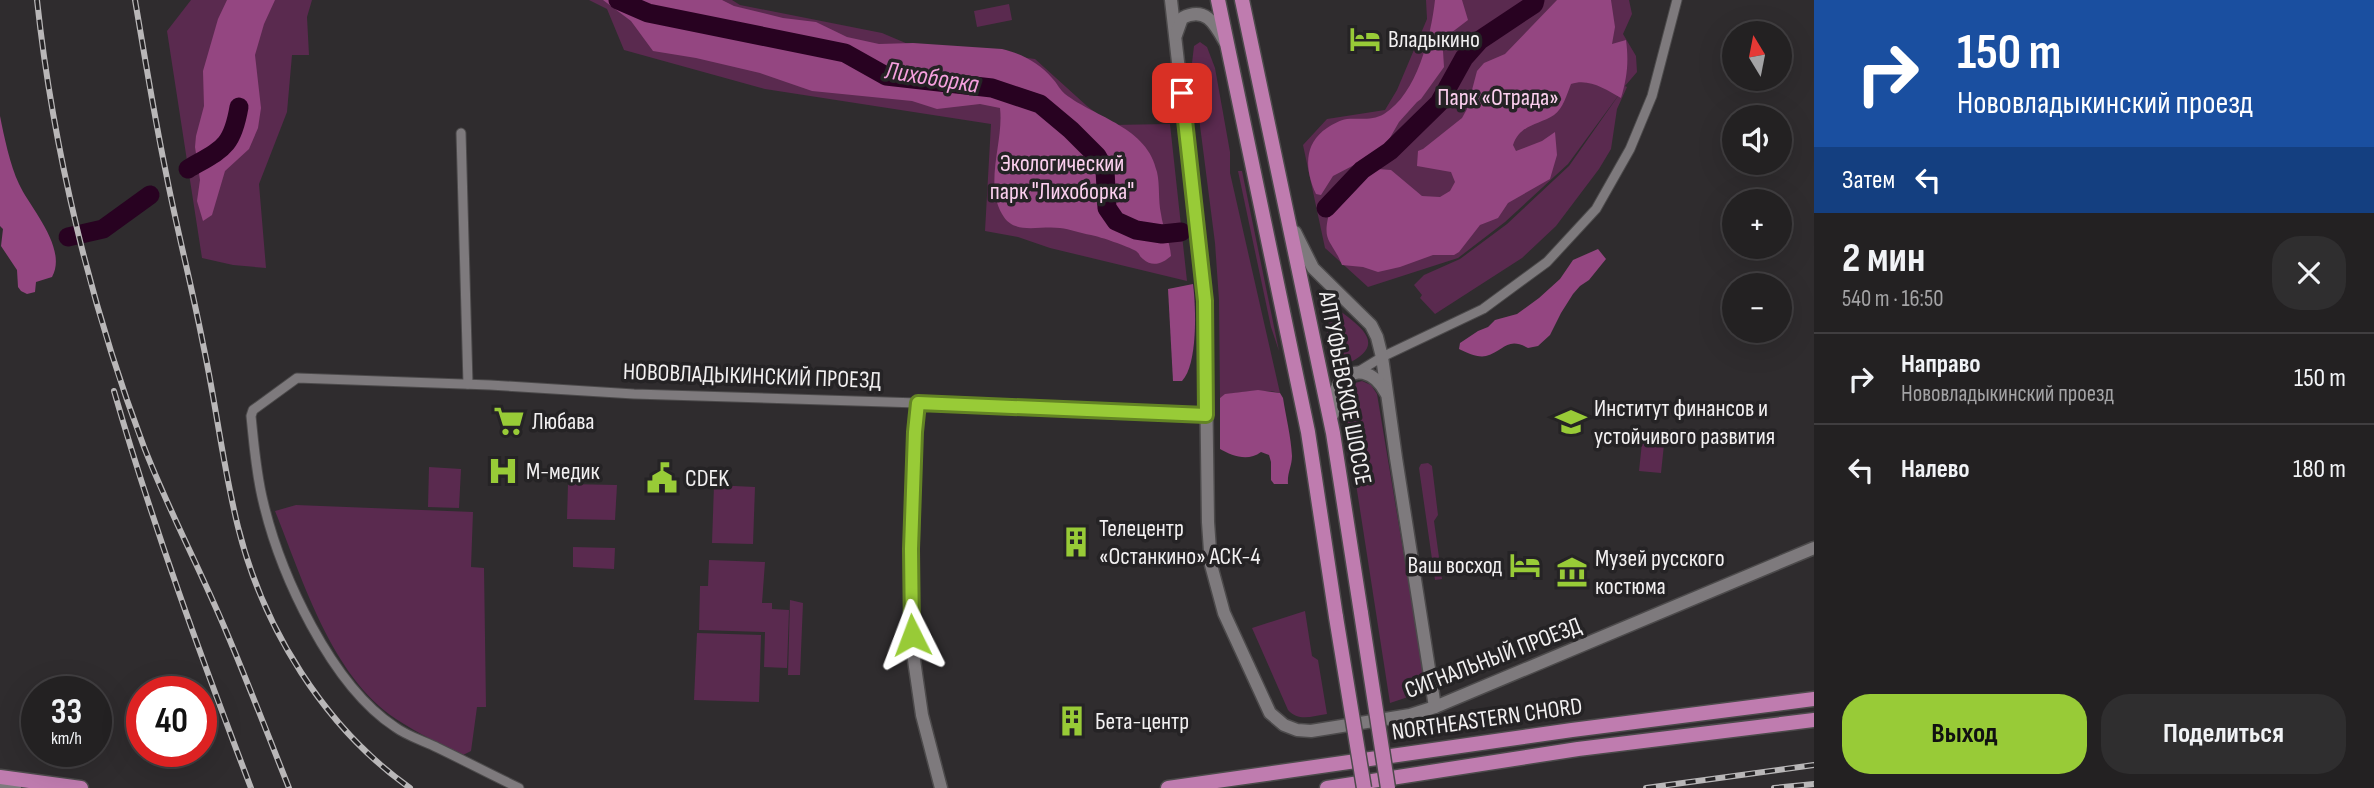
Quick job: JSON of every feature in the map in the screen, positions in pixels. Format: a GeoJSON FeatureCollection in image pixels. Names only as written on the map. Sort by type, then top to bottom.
{"type":"FeatureCollection","features":[{"type":"Feature","properties":{"kind":"main road"},"geometry":{"type":"LineString","coordinates":[[1171,0],[1205,301],[1206,415]]}},
{"type":"Feature","properties":{"kind":"main road","name":"АЛТУФЬЕВСКОЕ ШОССЕ"},"geometry":{"type":"LineString","coordinates":[[1218,0],[1308,432],[1364,788]]}},
{"type":"Feature","properties":{"kind":"main road","name":"АЛТУФЬЕВСКОЕ ШОССЕ"},"geometry":{"type":"LineString","coordinates":[[1242,0],[1333,433],[1388,788]]}},
{"type":"Feature","properties":{"kind":"main road"},"geometry":{"type":"LineString","coordinates":[[1175,38],[1182,18],[1197,13],[1205,15],[1229,49]]}},
{"type":"Feature","properties":{"kind":"main road"},"geometry":{"type":"LineString","coordinates":[[1288,215],[1313,268],[1371,325],[1377,337],[1435,707]]}},
{"type":"Feature","properties":{"kind":"main road"},"geometry":{"type":"LineString","coordinates":[[1333,433],[1333,400],[1337,387],[1347,377],[1361,372],[1376,377],[1387,396]]}},
{"type":"Feature","properties":{"kind":"main road"},"geometry":{"type":"LineString","coordinates":[[918,403],[911,610],[914,660],[922,715],[941,788]]}},
{"type":"Feature","properties":{"kind":"main road","name":"НОВОВЛАДЫКИНСКИЙ ПРОЕЗД"},"geometry":{"type":"LineString","coordinates":[[918,403],[1206,415]]}},
{"type":"Feature","properties":{"kind":"main road","name":"СИГНАЛЬНЫЙ ПРОЕЗД"},"geometry":{"type":"LineString","coordinates":[[1206,415],[1208,522],[1215,585],[1224,612],[1270,713],[1284,725],[1297,730],[1311,731],[1410,715],[1435,707],[1814,548]]}},
{"type":"Feature","properties":{"kind":"main road","name":"NORTHEASTERN CHORD"},"geometry":{"type":"LineString","coordinates":[[1168,788],[1572,730],[1814,699]]}},
{"type":"Feature","properties":{"kind":"main road","name":"NORTHEASTERN CHORD"},"geometry":{"type":"LineString","coordinates":[[1327,788],[1578,749],[1814,720]]}},
{"type":"Feature","properties":{"kind":"main road"},"geometry":{"type":"LineString","coordinates":[[0,777],[81,788]]}},
{"type":"Feature","properties":{"kind":"main road"},"geometry":{"type":"LineString","coordinates":[[0,786],[15,788]]}},
{"type":"Feature","properties":{"kind":"street"},"geometry":{"type":"LineString","coordinates":[[1354,374],[1382,357],[1483,309],[1547,262],[1596,209],[1630,149],[1651,96],[1677,0]]}},
{"type":"Feature","properties":{"kind":"street"},"geometry":{"type":"LineString","coordinates":[[461,132],[468,384]]}},
{"type":"Feature","properties":{"kind":"street","name":"НОВОВЛАДЫКИНСКИЙ ПРОЕЗД"},"geometry":{"type":"LineString","coordinates":[[519,788],[395,728],[358,695],[337,666],[303,609],[282,561],[263,503],[256,467],[251,416],[253,410],[297,378],[468,384],[634,394],[918,403]]}},
{"type":"Feature","properties":{"kind":"green space"},"geometry":{"type":"Polygon","coordinates":[[[191,0],[312,0],[307,17],[309,55],[292,55],[287,112],[259,184],[266,268],[233,265],[202,258],[167,31],[191,0]]]}},
{"type":"Feature","properties":{"kind":"green space"},"geometry":{"type":"Polygon","coordinates":[[[227,0],[275,0],[264,24],[255,55],[261,108],[258,128],[249,149],[225,171],[212,215],[203,221],[197,201],[200,180],[195,147],[204,106],[203,71],[218,19],[227,0]]]}},
{"type":"Feature","properties":{"kind":"green space","name":"Экологический парк \"Лихоборка\""},"geometry":{"type":"Polygon","coordinates":[[[589,0],[732,0],[740,5],[882,33],[941,58],[981,52],[1035,59],[1111,125],[1170,124],[1187,281],[1050,248],[1018,237],[985,231],[991,124],[765,89],[624,50],[607,9],[589,0]]]}},
{"type":"Feature","properties":{"kind":"green space","name":"Экологический парк \"Лихоборка\""},"geometry":{"type":"Polygon","coordinates":[[[603,0],[722,0],[734,6],[783,18],[816,22],[847,37],[879,44],[913,43],[1002,49],[1023,56],[1036,63],[1065,94],[1119,125],[1143,144],[1152,157],[1157,172],[1160,209],[1171,256],[1154,264],[1143,259],[1136,251],[1101,238],[1060,228],[1020,227],[1007,221],[997,202],[995,189],[1000,108],[980,104],[937,109],[912,101],[812,91],[760,73],[653,51],[631,21],[603,0]]]}},
{"type":"Feature","properties":{"kind":"green space","name":"Парк «Отрада»"},"geometry":{"type":"Polygon","coordinates":[[[1426,0],[1629,0],[1632,14],[1623,34],[1636,56],[1637,72],[1625,86],[1627,87],[1617,109],[1611,149],[1556,226],[1522,258],[1435,314],[1420,298],[1422,295],[1414,285],[1424,275],[1460,259],[1507,224],[1569,166],[1623,89],[1568,164],[1505,222],[1458,258],[1368,287],[1325,248],[1303,145],[1327,119],[1385,110],[1397,90],[1427,19],[1426,0]]]}},
{"type":"Feature","properties":{"kind":"green space"},"geometry":{"type":"Polygon","coordinates":[[[1435,0],[1462,0],[1468,20],[1447,36],[1443,51],[1444,67],[1421,99],[1399,122],[1383,150],[1333,176],[1321,195],[1316,194],[1308,167],[1308,158],[1314,142],[1319,134],[1337,122],[1375,118],[1396,105],[1414,79],[1426,47],[1435,0]]]}},
{"type":"Feature","properties":{"kind":"green space"},"geometry":{"type":"Polygon","coordinates":[[[1557,0],[1611,0],[1615,27],[1612,44],[1626,40],[1627,48],[1627,70],[1621,98],[1591,83],[1571,84],[1560,109],[1525,129],[1513,145],[1516,151],[1542,141],[1555,132],[1557,155],[1550,179],[1508,203],[1498,218],[1480,225],[1454,255],[1433,255],[1378,272],[1342,265],[1328,240],[1327,221],[1330,210],[1348,198],[1355,183],[1378,169],[1391,170],[1422,196],[1440,197],[1450,191],[1455,182],[1451,172],[1417,166],[1418,151],[1462,118],[1477,71],[1484,63],[1505,54],[1557,0]]]}},
{"type":"Feature","properties":{"kind":"green space"},"geometry":{"type":"Polygon","coordinates":[[[1009,4],[1012,20],[977,27],[974,11],[1009,4]]]}},
{"type":"Feature","properties":{"kind":"green space"},"geometry":{"type":"Polygon","coordinates":[[[1200,42],[1207,47],[1215,68],[1230,152],[1230,173],[1280,393],[1249,391],[1220,398],[1219,300],[1215,243],[1192,63],[1194,46],[1200,42]]]}},
{"type":"Feature","properties":{"kind":"green space"},"geometry":{"type":"Polygon","coordinates":[[[0,116],[16,176],[46,229],[55,254],[56,266],[52,277],[36,282],[35,292],[27,294],[18,287],[17,270],[1,246],[3,229],[0,226],[0,116]]]}},
{"type":"Feature","properties":{"kind":"green space"},"geometry":{"type":"Polygon","coordinates":[[[1238,171],[1242,171],[1279,351],[1271,327],[1238,171]]]}},
{"type":"Feature","properties":{"kind":"green space"},"geometry":{"type":"Polygon","coordinates":[[[1598,249],[1606,259],[1573,294],[1550,335],[1538,346],[1528,348],[1515,343],[1483,356],[1472,355],[1459,349],[1460,343],[1495,320],[1517,314],[1539,298],[1560,279],[1573,260],[1598,249]]]}},
{"type":"Feature","properties":{"kind":"green space"},"geometry":{"type":"Polygon","coordinates":[[[1193,284],[1195,320],[1191,362],[1182,381],[1173,381],[1168,289],[1193,284]]]}},
{"type":"Feature","properties":{"kind":"green space"},"geometry":{"type":"Polygon","coordinates":[[[1323,305],[1342,313],[1357,324],[1367,337],[1367,348],[1363,354],[1345,365],[1338,363],[1330,344],[1323,305]]]}},
{"type":"Feature","properties":{"kind":"green space"},"geometry":{"type":"Polygon","coordinates":[[[1362,381],[1371,385],[1377,394],[1424,676],[1421,688],[1411,696],[1390,703],[1343,400],[1349,387],[1362,381]]]}},
{"type":"Feature","properties":{"kind":"green space"},"geometry":{"type":"Polygon","coordinates":[[[1258,390],[1280,393],[1283,398],[1292,456],[1288,484],[1274,484],[1271,480],[1269,455],[1261,452],[1251,457],[1240,457],[1220,449],[1220,398],[1225,394],[1258,390]]]}},
{"type":"Feature","properties":{"kind":"green space"},"geometry":{"type":"Polygon","coordinates":[[[1643,433],[1665,435],[1661,473],[1639,471],[1643,433]]]}},
{"type":"Feature","properties":{"kind":"green space"},"geometry":{"type":"Polygon","coordinates":[[[1428,463],[1432,466],[1438,515],[1434,521],[1442,579],[1435,580],[1419,468],[1421,464],[1428,463]]]}},
{"type":"Feature","properties":{"kind":"green space"},"geometry":{"type":"Polygon","coordinates":[[[429,467],[461,469],[459,508],[428,507],[429,467]]]}},
{"type":"Feature","properties":{"kind":"green space"},"geometry":{"type":"Polygon","coordinates":[[[568,484],[617,485],[615,520],[567,519],[568,484]]]}},
{"type":"Feature","properties":{"kind":"green space"},"geometry":{"type":"Polygon","coordinates":[[[714,485],[755,487],[753,544],[712,543],[714,485]]]}},
{"type":"Feature","properties":{"kind":"green space"},"geometry":{"type":"Polygon","coordinates":[[[296,505],[473,512],[471,567],[484,568],[486,707],[477,707],[471,751],[463,755],[404,724],[373,701],[354,678],[337,652],[308,596],[275,511],[296,505]]]}},
{"type":"Feature","properties":{"kind":"green space"},"geometry":{"type":"Polygon","coordinates":[[[573,547],[615,548],[614,569],[573,567],[573,547]]]}},
{"type":"Feature","properties":{"kind":"green space"},"geometry":{"type":"Polygon","coordinates":[[[709,560],[765,562],[762,603],[772,603],[772,609],[789,610],[787,668],[764,667],[765,632],[699,630],[700,586],[708,586],[709,560]]]}},
{"type":"Feature","properties":{"kind":"green space"},"geometry":{"type":"Polygon","coordinates":[[[790,600],[803,603],[800,675],[788,675],[790,600]]]}},
{"type":"Feature","properties":{"kind":"green space"},"geometry":{"type":"Polygon","coordinates":[[[1305,611],[1312,656],[1318,660],[1327,714],[1306,717],[1297,716],[1288,710],[1252,628],[1305,611]]]}},
{"type":"Feature","properties":{"kind":"green space"},"geometry":{"type":"Polygon","coordinates":[[[697,633],[761,635],[759,702],[694,700],[697,633]]]}},
{"type":"Feature","properties":{"kind":"waterway","name":"Лихоборка"},"geometry":{"type":"LineString","coordinates":[[618,0],[648,13],[845,53],[886,76],[992,88],[1040,104],[1097,156],[1105,170],[1107,208],[1116,221],[1136,230],[1162,234],[1181,232]]}},
{"type":"Feature","properties":{"kind":"waterway","name":"Лихоборка"},"geometry":{"type":"LineString","coordinates":[[1326,208],[1362,170],[1390,151],[1439,103],[1464,58],[1480,40],[1534,4],[1535,0]]}},
{"type":"Feature","properties":{"kind":"waterway","name":"Лихоборка"},"geometry":{"type":"LineString","coordinates":[[188,169],[224,146],[233,131],[239,107]]}},
{"type":"Feature","properties":{"kind":"waterway","name":"Лихоборка"},"geometry":{"type":"LineString","coordinates":[[68,237],[103,229],[150,195]]}},
{"type":"Feature","properties":{"kind":"railway"},"geometry":{"type":"LineString","coordinates":[[37,0],[64,170],[107,339],[153,470],[226,631],[289,788]]}},
{"type":"Feature","properties":{"kind":"railway"},"geometry":{"type":"LineString","coordinates":[[135,0],[162,151],[208,367],[228,482],[249,565],[281,638],[324,705],[350,736],[410,788]]}},
{"type":"Feature","properties":{"kind":"railway"},"geometry":{"type":"LineString","coordinates":[[114,391],[178,591],[251,788]]}},
{"type":"Feature","properties":{"kind":"railway"},"geometry":{"type":"LineString","coordinates":[[1646,788],[1814,765]]}},
{"type":"Feature","properties":{"kind":"railway"},"geometry":{"type":"LineString","coordinates":[[1774,788],[1814,784]]}},
{"type":"Feature","properties":{"kind":"place","name":"Владыкино"},"geometry":{"type":"Point","coordinates":[1365,39]}},
{"type":"Feature","properties":{"kind":"place","name":"Любава"},"geometry":{"type":"Point","coordinates":[509,421]}},
{"type":"Feature","properties":{"kind":"place","name":"Институт финансов и устойчивого развития"},"geometry":{"type":"Point","coordinates":[1571,422]}},
{"type":"Feature","properties":{"kind":"place","name":"М-медик"},"geometry":{"type":"Point","coordinates":[503,471]}},
{"type":"Feature","properties":{"kind":"place","name":"CDEK"},"geometry":{"type":"Point","coordinates":[662,478]}},
{"type":"Feature","properties":{"kind":"place","name":"Телецентр «Останкино» АСК-4"},"geometry":{"type":"Point","coordinates":[1076,542]}},
{"type":"Feature","properties":{"kind":"place","name":"Ваш восход"},"geometry":{"type":"Point","coordinates":[1525,565]}},
{"type":"Feature","properties":{"kind":"place","name":"Музей русского костюма"},"geometry":{"type":"Point","coordinates":[1572,572]}},
{"type":"Feature","properties":{"kind":"place","name":"Бета-центр"},"geometry":{"type":"Point","coordinates":[1072,721]}},
{"type":"Feature","properties":{"kind":"route"},"geometry":{"type":"LineString","coordinates":[[912,635],[911,549],[918,403],[1206,415],[1205,301],[1182,93]]}}]}
